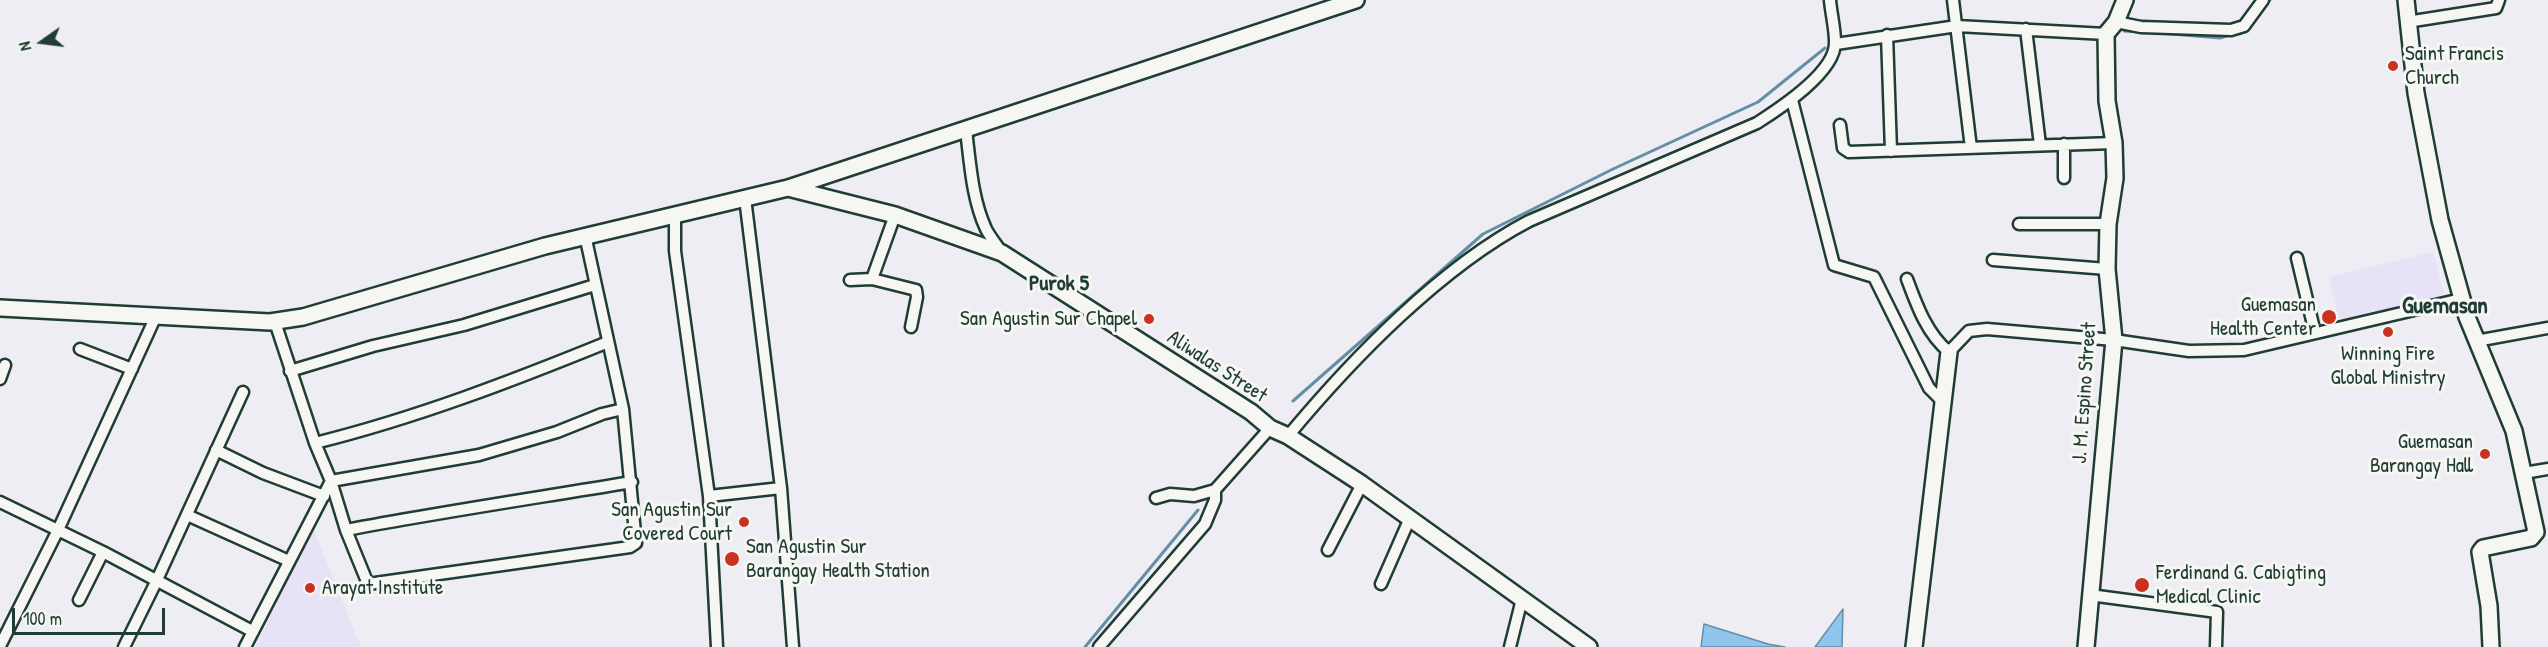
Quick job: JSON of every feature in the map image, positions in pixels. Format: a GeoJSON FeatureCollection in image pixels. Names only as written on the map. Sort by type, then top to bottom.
{"type":"FeatureCollection","features":[{"type":"Feature","properties":{"kind":"street"},"geometry":{"type":"LineString","coordinates":[[0,308],[275,322],[303,317],[585,235],[788,188],[1356,0]]}},
{"type":"Feature","properties":{"kind":"street"},"geometry":{"type":"LineString","coordinates":[[1288,436],[1318,400],[1397,320],[1497,238],[1529,220],[1756,123],[1792,100],[1815,78],[1836,44],[1830,0]]}},
{"type":"Feature","properties":{"kind":"street"},"geometry":{"type":"LineString","coordinates":[[1953,0],[1971,148]]}},
{"type":"Feature","properties":{"kind":"street"},"geometry":{"type":"LineString","coordinates":[[2111,28],[2125,0]]}},
{"type":"Feature","properties":{"kind":"street"},"geometry":{"type":"LineString","coordinates":[[1836,44],[1957,26],[2026,29],[2141,27],[2231,30],[2244,26],[2263,0]]}},
{"type":"Feature","properties":{"kind":"street"},"geometry":{"type":"LineString","coordinates":[[2406,0],[2416,93],[2440,220],[2460,299],[2514,431],[2536,532],[2531,538],[2483,548],[2480,552],[2489,606],[2491,647]]}},
{"type":"Feature","properties":{"kind":"street"},"geometry":{"type":"LineString","coordinates":[[2407,22],[2496,8],[2499,0]]}},
{"type":"Feature","properties":{"kind":"street","name":"J. M. Espino Street"},"geometry":{"type":"LineString","coordinates":[[2086,647],[2114,340],[2107,269],[2108,224],[2115,177],[2114,143],[2107,101],[2111,28]]}},
{"type":"Feature","properties":{"kind":"street"},"geometry":{"type":"LineString","coordinates":[[2026,29],[2040,145]]}},
{"type":"Feature","properties":{"kind":"street"},"geometry":{"type":"LineString","coordinates":[[1887,35],[1891,151]]}},
{"type":"Feature","properties":{"kind":"street"},"geometry":{"type":"LineString","coordinates":[[1792,100],[1834,265],[1874,277],[1929,388],[1942,401]]}},
{"type":"Feature","properties":{"kind":"street"},"geometry":{"type":"LineString","coordinates":[[1840,125],[1845,151],[2114,143]]}},
{"type":"Feature","properties":{"kind":"street"},"geometry":{"type":"LineString","coordinates":[[966,130],[970,166],[980,210],[987,229],[1002,252]]}},
{"type":"Feature","properties":{"kind":"street"},"geometry":{"type":"LineString","coordinates":[[2064,144],[2064,178]]}},
{"type":"Feature","properties":{"kind":"street","name":"Aliwalas Street"},"geometry":{"type":"LineString","coordinates":[[788,188],[894,215],[1002,252],[1251,412],[1270,428],[1288,436],[1362,484],[1589,647]]}},
{"type":"Feature","properties":{"kind":"street"},"geometry":{"type":"LineString","coordinates":[[745,198],[781,488],[794,647]]}},
{"type":"Feature","properties":{"kind":"street"},"geometry":{"type":"LineString","coordinates":[[675,214],[675,251],[709,496],[717,647]]}},
{"type":"Feature","properties":{"kind":"street"},"geometry":{"type":"LineString","coordinates":[[872,279],[894,215]]}},
{"type":"Feature","properties":{"kind":"street"},"geometry":{"type":"LineString","coordinates":[[2019,224],[2108,224]]}},
{"type":"Feature","properties":{"kind":"street"},"geometry":{"type":"LineString","coordinates":[[275,322],[315,443],[368,584],[630,547],[636,543],[632,482],[623,409],[585,235]]}},
{"type":"Feature","properties":{"kind":"street"},"geometry":{"type":"LineString","coordinates":[[2297,258],[2315,333]]}},
{"type":"Feature","properties":{"kind":"street"},"geometry":{"type":"LineString","coordinates":[[1993,260],[2107,269]]}},
{"type":"Feature","properties":{"kind":"street"},"geometry":{"type":"LineString","coordinates":[[850,280],[872,279],[916,290],[917,297],[911,327]]}},
{"type":"Feature","properties":{"kind":"street"},"geometry":{"type":"LineString","coordinates":[[1907,279],[1937,342],[1949,352]]}},
{"type":"Feature","properties":{"kind":"street"},"geometry":{"type":"LineString","coordinates":[[290,371],[373,346],[482,320],[595,285]]}},
{"type":"Feature","properties":{"kind":"street"},"geometry":{"type":"LineString","coordinates":[[1914,647],[1924,578],[1949,352],[1969,331],[1987,329],[2114,340],[2190,351],[2244,350],[2460,299]]}},
{"type":"Feature","properties":{"kind":"street"},"geometry":{"type":"LineString","coordinates":[[0,646],[58,530],[156,316]]}},
{"type":"Feature","properties":{"kind":"street"},"geometry":{"type":"LineString","coordinates":[[2476,341],[2548,328]]}},
{"type":"Feature","properties":{"kind":"street"},"geometry":{"type":"LineString","coordinates":[[315,443],[373,428],[472,396],[608,342]]}},
{"type":"Feature","properties":{"kind":"street"},"geometry":{"type":"LineString","coordinates":[[80,349],[132,369]]}},
{"type":"Feature","properties":{"kind":"street"},"geometry":{"type":"LineString","coordinates":[[0,379],[5,364]]}},
{"type":"Feature","properties":{"kind":"street"},"geometry":{"type":"LineString","coordinates":[[124,647],[243,392]]}},
{"type":"Feature","properties":{"kind":"street"},"geometry":{"type":"LineString","coordinates":[[331,481],[479,455],[557,432],[602,414],[623,409]]}},
{"type":"Feature","properties":{"kind":"street"},"geometry":{"type":"LineString","coordinates":[[1156,498],[1170,494],[1194,496],[1215,490],[1270,428]]}},
{"type":"Feature","properties":{"kind":"street"},"geometry":{"type":"LineString","coordinates":[[216,450],[263,472],[324,495]]}},
{"type":"Feature","properties":{"kind":"street"},"geometry":{"type":"LineString","coordinates":[[2524,473],[2548,469]]}},
{"type":"Feature","properties":{"kind":"street"},"geometry":{"type":"LineString","coordinates":[[245,647],[331,481]]}},
{"type":"Feature","properties":{"kind":"street"},"geometry":{"type":"LineString","coordinates":[[346,530],[436,512],[632,482]]}},
{"type":"Feature","properties":{"kind":"street"},"geometry":{"type":"LineString","coordinates":[[1328,550],[1362,484]]}},
{"type":"Feature","properties":{"kind":"street"},"geometry":{"type":"LineString","coordinates":[[709,496],[781,488]]}},
{"type":"Feature","properties":{"kind":"street"},"geometry":{"type":"LineString","coordinates":[[1099,647],[1205,524],[1215,500],[1215,490]]}},
{"type":"Feature","properties":{"kind":"street"},"geometry":{"type":"LineString","coordinates":[[0,502],[103,552],[252,631]]}},
{"type":"Feature","properties":{"kind":"street"},"geometry":{"type":"LineString","coordinates":[[187,515],[290,561]]}},
{"type":"Feature","properties":{"kind":"street"},"geometry":{"type":"LineString","coordinates":[[1381,584],[1410,518]]}},
{"type":"Feature","properties":{"kind":"street"},"geometry":{"type":"LineString","coordinates":[[79,600],[103,552]]}},
{"type":"Feature","properties":{"kind":"street"},"geometry":{"type":"LineString","coordinates":[[2090,595],[2217,612],[2216,647]]}},
{"type":"Feature","properties":{"kind":"street"},"geometry":{"type":"LineString","coordinates":[[1510,647],[1522,599]]}},
{"type":"Feature","properties":{"kind":"shaded area"},"geometry":{"type":"Polygon","coordinates":[[[2433,252],[2445,298],[2340,324],[2329,277],[2433,252]]]}},
{"type":"Feature","properties":{"kind":"shaded area","name":"Arayat Institute"},"geometry":{"type":"Polygon","coordinates":[[[313,528],[361,647],[255,647],[313,528]]]}},
{"type":"Feature","properties":{"kind":"water"},"geometry":{"type":"Polygon","coordinates":[[[1843,609],[1842,647],[1815,647],[1843,609]]]}},
{"type":"Feature","properties":{"kind":"water"},"geometry":{"type":"Polygon","coordinates":[[[1704,624],[1768,644],[1785,647],[1701,647],[1704,624]]]}},
{"type":"Feature","properties":{"kind":"waterway"},"geometry":{"type":"LineString","coordinates":[[2264,7],[2270,0]]}},
{"type":"Feature","properties":{"kind":"waterway"},"geometry":{"type":"LineString","coordinates":[[2124,31],[2140,32]]}},
{"type":"Feature","properties":{"kind":"waterway"},"geometry":{"type":"LineString","coordinates":[[2147,32],[2220,38],[2233,34]]}},
{"type":"Feature","properties":{"kind":"waterway"},"geometry":{"type":"LineString","coordinates":[[1293,401],[1483,234],[1613,169],[1758,102],[1825,48]]}},
{"type":"Feature","properties":{"kind":"waterway"},"geometry":{"type":"LineString","coordinates":[[1085,647],[1198,510]]}},
{"type":"Feature","properties":{"kind":"place","name":"Saint Francis Church"},"geometry":{"type":"Point","coordinates":[2393,66]}},
{"type":"Feature","properties":{"kind":"place","name":"Guemasan Health Center"},"geometry":{"type":"Point","coordinates":[2329,317]}},
{"type":"Feature","properties":{"kind":"place","name":"San Agustin Sur Chapel"},"geometry":{"type":"Point","coordinates":[1149,319]}},
{"type":"Feature","properties":{"kind":"place","name":"Winning Fire Global Ministry"},"geometry":{"type":"Point","coordinates":[2388,332]}},
{"type":"Feature","properties":{"kind":"place","name":"Guemasan Barangay Hall"},"geometry":{"type":"Point","coordinates":[2485,454]}},
{"type":"Feature","properties":{"kind":"place","name":"San Agustin Sur Covered Court"},"geometry":{"type":"Point","coordinates":[744,522]}},
{"type":"Feature","properties":{"kind":"place","name":"San Agustin Sur Barangay Health Station"},"geometry":{"type":"Point","coordinates":[732,559]}},
{"type":"Feature","properties":{"kind":"place","name":"Ferdinand G. Cabigting Medical Clinic"},"geometry":{"type":"Point","coordinates":[2142,585]}},
{"type":"Feature","properties":{"kind":"place","name":"Arayat Institute"},"geometry":{"type":"Point","coordinates":[310,588]}},
{"type":"Feature","properties":{"kind":"district","name":"Purok 5"},"geometry":{"type":"Point","coordinates":[1059,284]}},
{"type":"Feature","properties":{"kind":"district","name":"Guemasan"},"geometry":{"type":"Point","coordinates":[2445,307]}}]}
